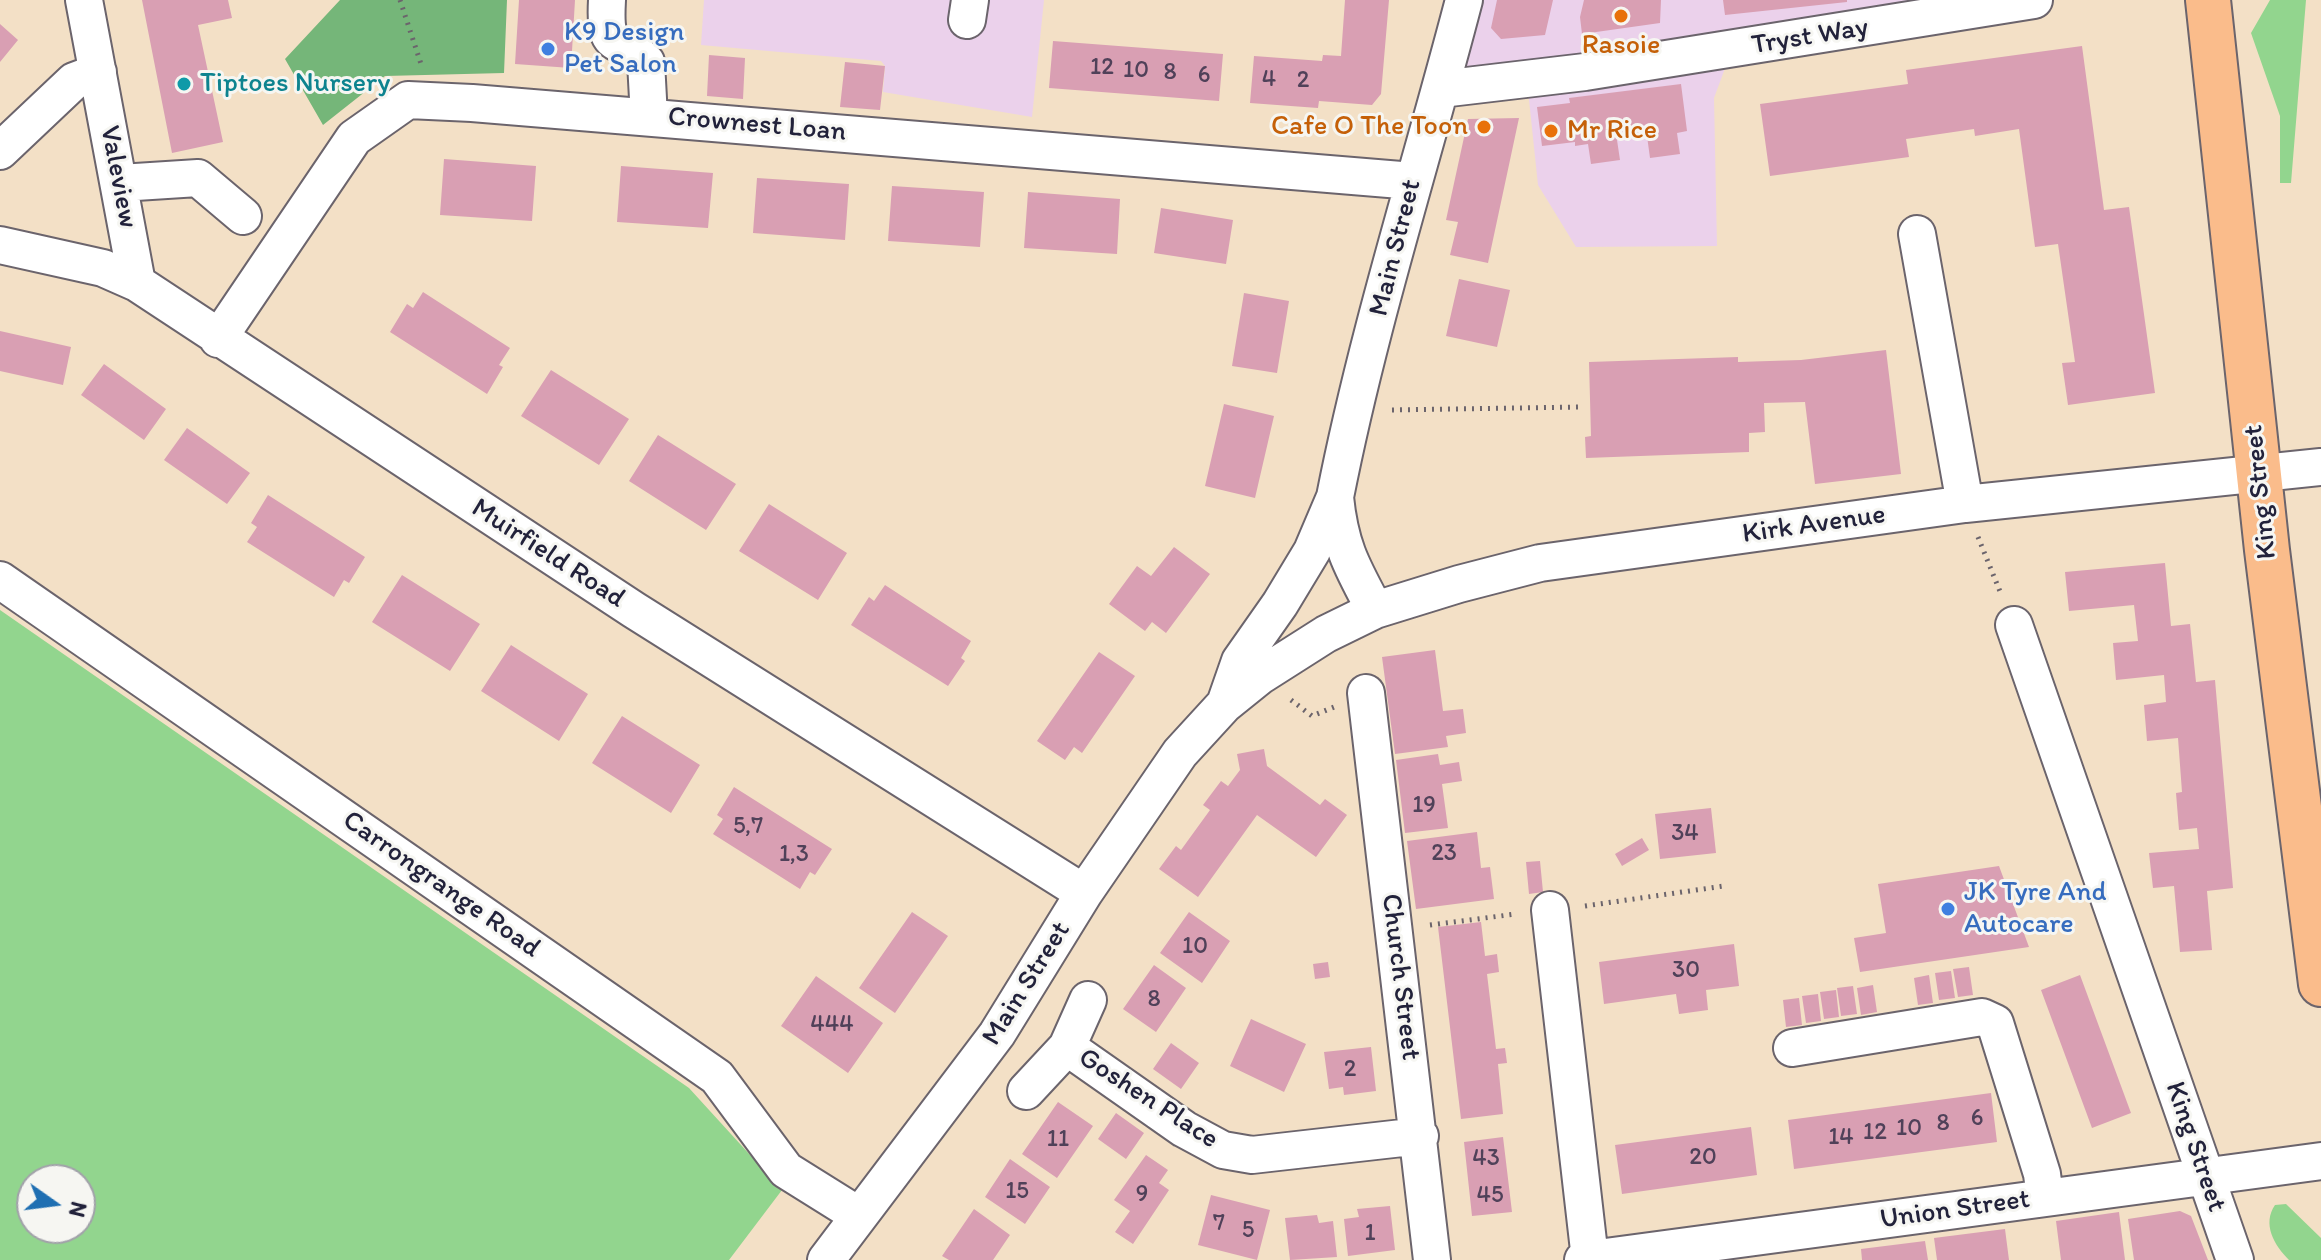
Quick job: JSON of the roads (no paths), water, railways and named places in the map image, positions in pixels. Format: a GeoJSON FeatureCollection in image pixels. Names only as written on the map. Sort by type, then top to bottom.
{"type":"FeatureCollection","features":[{"type":"Feature","properties":{"kind":"main road","name":"King Street"},"geometry":{"type":"LineString","coordinates":[[2208,0],[2259,475],[2308,782],[2321,984]]}},
{"type":"Feature","properties":{"kind":"street","name":"Valeview"},"geometry":{"type":"LineString","coordinates":[[84,0],[137,283]]}},
{"type":"Feature","properties":{"kind":"street"},"geometry":{"type":"LineString","coordinates":[[607,0],[608,37],[646,62],[649,117]]}},
{"type":"Feature","properties":{"kind":"street","name":"Main Street"},"geometry":{"type":"LineString","coordinates":[[1224,705],[1240,661],[1312,551],[1335,497],[1413,181],[1464,0]]}},
{"type":"Feature","properties":{"kind":"street","name":"Tryst Way"},"geometry":{"type":"LineString","coordinates":[[1441,89],[1585,72],[1889,12],[2034,0]]}},
{"type":"Feature","properties":{"kind":"street"},"geometry":{"type":"LineString","coordinates":[[0,151],[74,81],[98,72]]}},
{"type":"Feature","properties":{"kind":"street","name":"Crownest Loan"},"geometry":{"type":"LineString","coordinates":[[218,339],[354,138],[408,100],[649,117],[1413,181]]}},
{"type":"Feature","properties":{"kind":"street"},"geometry":{"type":"LineString","coordinates":[[120,183],[198,178],[243,216]]}},
{"type":"Feature","properties":{"kind":"street"},"geometry":{"type":"LineString","coordinates":[[1917,234],[1965,504]]}},
{"type":"Feature","properties":{"kind":"street","name":"Muirfield Road"},"geometry":{"type":"LineString","coordinates":[[0,245],[103,268],[137,283],[634,610],[1084,893]]}},
{"type":"Feature","properties":{"kind":"street","name":"Kirk Avenue"},"geometry":{"type":"LineString","coordinates":[[1375,610],[1540,563],[1965,504],[2321,467]]}},
{"type":"Feature","properties":{"kind":"street","name":"Main Street"},"geometry":{"type":"LineString","coordinates":[[826,1260],[997,1034],[1084,893],[1180,753],[1224,705],[1260,676],[1326,634],[1375,610],[1345,553],[1335,497]]}},
{"type":"Feature","properties":{"kind":"street","name":"Carrongrange Road"},"geometry":{"type":"LineString","coordinates":[[0,580],[717,1077],[786,1170],[858,1215]]}},
{"type":"Feature","properties":{"kind":"street","name":"King Street"},"geometry":{"type":"LineString","coordinates":[[2014,625],[2235,1260]]}},
{"type":"Feature","properties":{"kind":"street","name":"Church Street"},"geometry":{"type":"LineString","coordinates":[[1366,693],[1420,1136],[1432,1260]]}},
{"type":"Feature","properties":{"kind":"street"},"geometry":{"type":"LineString","coordinates":[[1550,910],[1590,1259]]}},
{"type":"Feature","properties":{"kind":"street","name":"Goshen Place"},"geometry":{"type":"LineString","coordinates":[[1026,1091],[1067,1047],[1088,1000]]}},
{"type":"Feature","properties":{"kind":"street"},"geometry":{"type":"LineString","coordinates":[[1792,1048],[1982,1017],[1995,1023],[2042,1174],[2045,1198]]}},
{"type":"Feature","properties":{"kind":"street","name":"Goshen Place"},"geometry":{"type":"LineString","coordinates":[[1067,1047],[1184,1129],[1223,1150],[1252,1155],[1420,1136]]}},
{"type":"Feature","properties":{"kind":"street","name":"Union Street"},"geometry":{"type":"LineString","coordinates":[[1583,1260],[2321,1161]]}},
{"type":"Feature","properties":{"kind":"place","name":"Rasoie"},"geometry":{"type":"Point","coordinates":[1621,16]}},
{"type":"Feature","properties":{"kind":"place","name":"K9 Design Pet Salon"},"geometry":{"type":"Point","coordinates":[548,49]}},
{"type":"Feature","properties":{"kind":"place","name":"Tiptoes Nursery"},"geometry":{"type":"Point","coordinates":[184,84]}},
{"type":"Feature","properties":{"kind":"place","name":"Cafe O The Toon"},"geometry":{"type":"Point","coordinates":[1484,127]}},
{"type":"Feature","properties":{"kind":"place","name":"Mr Rice"},"geometry":{"type":"Point","coordinates":[1551,131]}},
{"type":"Feature","properties":{"kind":"place","name":"JK Tyre And Autocare"},"geometry":{"type":"Point","coordinates":[1948,909]}}]}
